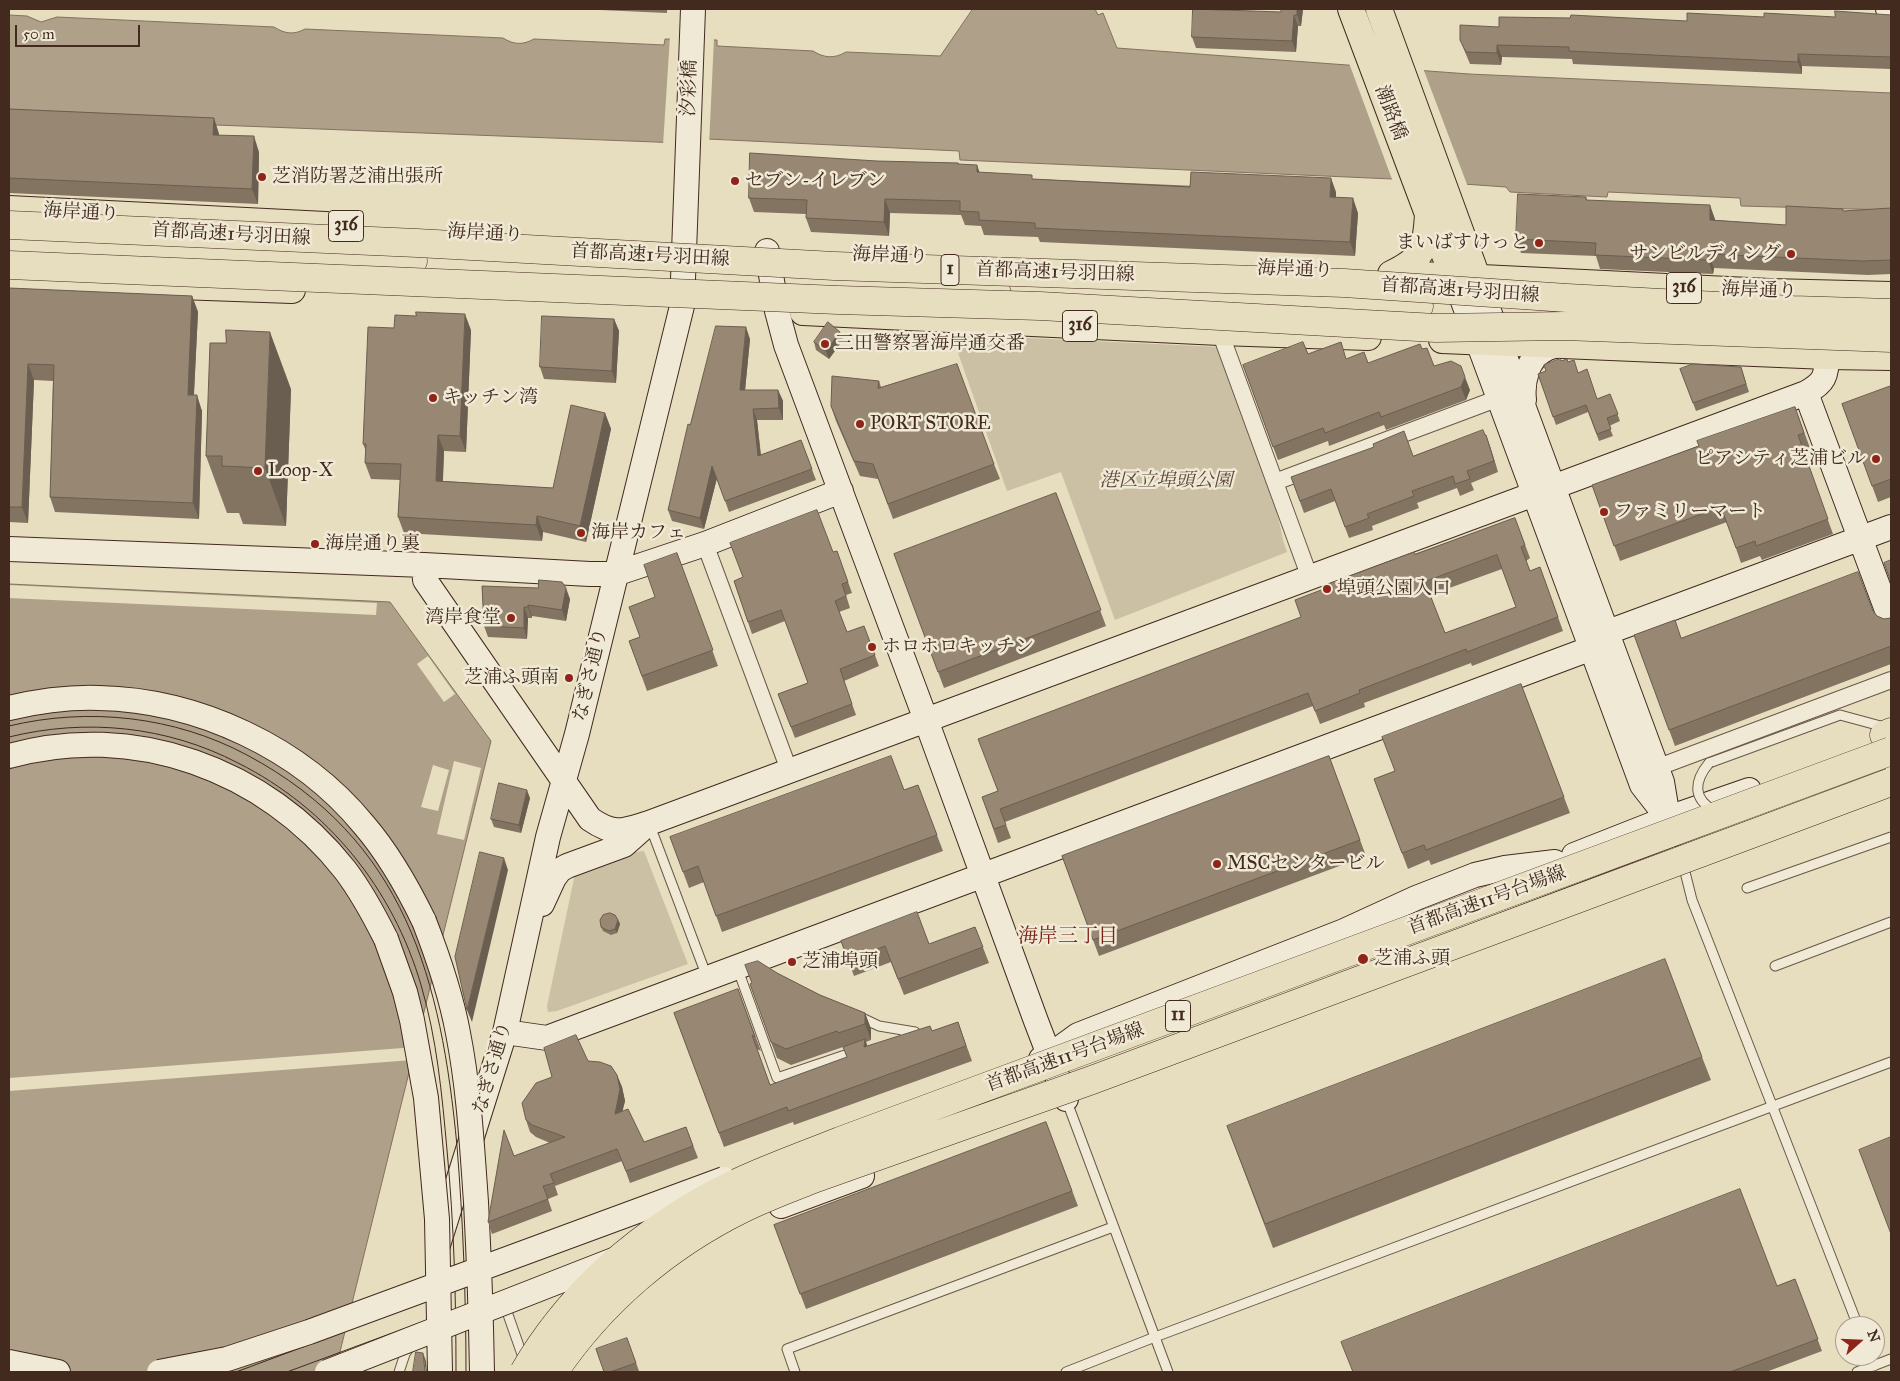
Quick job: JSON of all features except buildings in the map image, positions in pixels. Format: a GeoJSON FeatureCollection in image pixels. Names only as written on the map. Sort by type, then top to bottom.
{"type":"FeatureCollection","features":[{"type":"Feature","properties":{"kind":"highway","name":"首都高速1号羽田線"},"geometry":{"type":"LineString","coordinates":[[9,225],[417,243],[834,266],[1344,283],[1567,298],[1793,310],[1891,313]]}},
{"type":"Feature","properties":{"kind":"highway"},"geometry":{"type":"LineString","coordinates":[[9,244],[268,255],[314,251],[414,230]]}},
{"type":"Feature","properties":{"kind":"highway"},"geometry":{"type":"LineString","coordinates":[[869,255],[985,283],[1419,306],[1540,308],[1567,298]]}},
{"type":"Feature","properties":{"kind":"highway"},"geometry":{"type":"LineString","coordinates":[[267,290],[342,269],[382,262],[413,261],[828,282],[1040,306]]}},
{"type":"Feature","properties":{"kind":"highway","name":"首都高速1号羽田線"},"geometry":{"type":"LineString","coordinates":[[9,265],[838,300],[1040,306],[1436,328],[1564,326],[1891,338]]}},
{"type":"Feature","properties":{"kind":"highway"},"geometry":{"type":"LineString","coordinates":[[1675,824],[1776,777],[1891,731]]}},
{"type":"Feature","properties":{"kind":"highway","name":"首都高速11号台場線"},"geometry":{"type":"LineString","coordinates":[[524,1372],[572,1305],[612,1265],[677,1216],[737,1183],[859,1134],[1675,824],[1891,751]]}},
{"type":"Feature","properties":{"kind":"highway","name":"首都高速11号台場線"},"geometry":{"type":"LineString","coordinates":[[554,1372],[595,1319],[635,1280],[694,1236],[743,1209],[816,1178],[1092,1080],[1891,782]]}},
{"type":"Feature","properties":{"kind":"main road","name":"潮路橋"},"geometry":{"type":"LineString","coordinates":[[1354,16],[1434,207]]}},
{"type":"Feature","properties":{"kind":"main road","name":"潮路橋"},"geometry":{"type":"LineString","coordinates":[[1382,17],[1434,207]]}},
{"type":"Feature","properties":{"kind":"main road"},"geometry":{"type":"LineString","coordinates":[[1391,274],[1404,268],[1420,255],[1434,207]]}},
{"type":"Feature","properties":{"kind":"main road"},"geometry":{"type":"LineString","coordinates":[[1434,207],[1466,277]]}},
{"type":"Feature","properties":{"kind":"main road","name":"海岸通り"},"geometry":{"type":"LineString","coordinates":[[9,209],[767,251],[1466,277],[1769,292],[1891,294]]}},
{"type":"Feature","properties":{"kind":"main road","name":"316"},"geometry":{"type":"LineString","coordinates":[[9,280],[682,306],[1220,332],[1891,357]]}},
{"type":"Feature","properties":{"kind":"street","name":"汐彩橋"},"geometry":{"type":"LineString","coordinates":[[688,152],[693,16]]}},
{"type":"Feature","properties":{"kind":"street","name":"なぎさ通り"},"geometry":{"type":"LineString","coordinates":[[430,1317],[427,1280],[505,1032],[548,837],[577,734],[682,306],[688,152]]}},
{"type":"Feature","properties":{"kind":"street"},"geometry":{"type":"LineString","coordinates":[[767,251],[777,311],[786,345],[1066,1099]]}},
{"type":"Feature","properties":{"kind":"street"},"geometry":{"type":"LineString","coordinates":[[1466,277],[1489,341],[1527,415]]}},
{"type":"Feature","properties":{"kind":"street"},"geometry":{"type":"LineString","coordinates":[[1220,332],[1310,578]]}},
{"type":"Feature","properties":{"kind":"street"},"geometry":{"type":"LineString","coordinates":[[1489,341],[1500,398],[1545,490],[1600,640],[1662,782],[1675,824],[1681,856]]}},
{"type":"Feature","properties":{"kind":"street"},"geometry":{"type":"LineString","coordinates":[[1545,490],[1523,391],[1528,368],[1537,355],[1546,348],[1561,344]]}},
{"type":"Feature","properties":{"kind":"street"},"geometry":{"type":"LineString","coordinates":[[424,565],[426,580],[590,819],[609,830],[618,832],[649,823],[1806,393],[1823,381],[1826,373],[1827,356]]}},
{"type":"Feature","properties":{"kind":"street"},"geometry":{"type":"LineString","coordinates":[[1806,393],[1891,621]]}},
{"type":"Feature","properties":{"kind":"street"},"geometry":{"type":"LineString","coordinates":[[1275,482],[1500,398]]}},
{"type":"Feature","properties":{"kind":"street"},"geometry":{"type":"LineString","coordinates":[[9,549],[615,574],[705,544],[840,491]]}},
{"type":"Feature","properties":{"kind":"street"},"geometry":{"type":"LineString","coordinates":[[505,1032],[547,1038],[737,967],[765,960],[1891,527]]}},
{"type":"Feature","properties":{"kind":"street"},"geometry":{"type":"LineString","coordinates":[[705,544],[789,770]]}},
{"type":"Feature","properties":{"kind":"street"},"geometry":{"type":"LineString","coordinates":[[1600,640],[1642,785],[1675,824]]}},
{"type":"Feature","properties":{"kind":"street"},"geometry":{"type":"LineString","coordinates":[[1656,768],[1891,680]]}},
{"type":"Feature","properties":{"kind":"street"},"geometry":{"type":"LineString","coordinates":[[9,708],[68,698],[100,698],[159,705],[220,722],[274,749],[299,766],[344,803],[381,846],[398,870],[424,921],[443,975],[458,1032],[471,1136],[479,1260],[482,1372]]}},
{"type":"Feature","properties":{"kind":"street"},"geometry":{"type":"LineString","coordinates":[[159,1372],[199,1366],[227,1359],[309,1332],[1282,972],[1454,906],[1555,862],[1675,824],[1891,744]]}},
{"type":"Feature","properties":{"kind":"street"},"geometry":{"type":"LineString","coordinates":[[9,756],[60,746],[124,746],[175,755],[206,766],[245,784],[289,813],[327,849],[361,893],[386,939],[396,965],[412,1020],[420,1058],[431,1140],[437,1220],[440,1372]]}},
{"type":"Feature","properties":{"kind":"street"},"geometry":{"type":"LineString","coordinates":[[327,1372],[514,1298],[1681,856],[1891,787]]}},
{"type":"Feature","properties":{"kind":"street"},"geometry":{"type":"LineString","coordinates":[[526,936],[554,878],[560,870],[624,845],[649,823]]}},
{"type":"Feature","properties":{"kind":"street"},"geometry":{"type":"LineString","coordinates":[[430,1317],[461,1326],[1066,1099],[1108,1087],[1628,894],[1681,856]]}},
{"type":"Feature","properties":{"kind":"street"},"geometry":{"type":"LineString","coordinates":[[455,1192],[468,1234],[474,1243],[490,1255],[509,1256],[1049,1056],[1078,1034],[1344,931],[1416,898],[1475,875],[1505,868],[1555,862]]}},
{"type":"Feature","properties":{"kind":"street"},"geometry":{"type":"LineString","coordinates":[[9,1362],[58,1372]]}},
{"type":"Feature","properties":{"kind":"lane"},"geometry":{"type":"LineString","coordinates":[[1891,731],[1840,714],[1709,764],[1702,772],[1697,790],[1707,807],[1718,813],[1731,816],[1891,757]]}},
{"type":"Feature","properties":{"kind":"lane"},"geometry":{"type":"LineString","coordinates":[[649,823],[707,978]]}},
{"type":"Feature","properties":{"kind":"lane"},"geometry":{"type":"LineString","coordinates":[[1748,888],[1891,836]]}},
{"type":"Feature","properties":{"kind":"lane"},"geometry":{"type":"LineString","coordinates":[[1681,856],[1692,900],[1854,1316]]}},
{"type":"Feature","properties":{"kind":"lane"},"geometry":{"type":"LineString","coordinates":[[1775,966],[1891,922]]}},
{"type":"Feature","properties":{"kind":"lane"},"geometry":{"type":"LineString","coordinates":[[737,967],[777,1078],[869,1047]]}},
{"type":"Feature","properties":{"kind":"lane"},"geometry":{"type":"LineString","coordinates":[[846,1011],[879,1026],[915,1032],[896,1038]]}},
{"type":"Feature","properties":{"kind":"lane"},"geometry":{"type":"LineString","coordinates":[[1066,1372],[1154,1337],[1891,1062]]}},
{"type":"Feature","properties":{"kind":"lane"},"geometry":{"type":"LineString","coordinates":[[1066,1099],[1168,1372]]}},
{"type":"Feature","properties":{"kind":"lane"},"geometry":{"type":"LineString","coordinates":[[796,1372],[787,1349],[1113,1226]]}},
{"type":"Feature","properties":{"kind":"lane"},"geometry":{"type":"LineString","coordinates":[[506,1309],[528,1372]]}},
{"type":"Feature","properties":{"kind":"lane"},"geometry":{"type":"LineString","coordinates":[[399,1372],[405,1354],[430,1317]]}},
{"type":"Feature","properties":{"kind":"lane"},"geometry":{"type":"LineString","coordinates":[[1856,1372],[1874,1366]]}},
{"type":"Feature","properties":{"kind":"green space","name":"港区立埠頭公園"},"geometry":{"type":"Polygon","coordinates":[[[965,335],[1219,347],[1274,498],[1287,552],[1115,620],[1061,472],[1007,491],[952,336],[965,335]]]}},
{"type":"Feature","properties":{"kind":"green space"},"geometry":{"type":"Polygon","coordinates":[[[644,851],[688,964],[557,1011],[548,1012],[547,1006],[575,874],[627,853],[644,851]]]}},
{"type":"Feature","properties":{"kind":"shaded area"},"geometry":{"type":"Polygon","coordinates":[[[973,9],[1095,9],[1098,15],[1103,13],[1117,48],[1469,74],[1891,93],[1891,210],[1741,206],[1740,198],[1608,192],[1607,197],[1510,192],[1506,187],[1463,184],[1461,182],[960,160],[959,151],[708,139],[707,144],[9,117],[9,15],[27,16],[41,22],[57,17],[274,27],[290,33],[305,29],[503,38],[518,43],[534,39],[664,45],[665,39],[717,40],[717,46],[813,51],[829,57],[846,52],[940,56],[973,9]]]}},
{"type":"Feature","properties":{"kind":"shaded area"},"geometry":{"type":"Polygon","coordinates":[[[9,584],[390,602],[491,741],[335,1372],[9,1372],[9,584]]]}},
{"type":"Feature","properties":{"kind":"pier"},"geometry":{"type":"Polygon","coordinates":[[[670,36],[714,38],[709,146],[663,145],[670,36]]]}},
{"type":"Feature","properties":{"kind":"pier"},"geometry":{"type":"Polygon","coordinates":[[[1349,63],[1423,68],[1468,187],[1393,182],[1349,63]]]}},
{"type":"Feature","properties":{"kind":"pier"},"geometry":{"type":"Polygon","coordinates":[[[9,585],[377,603],[376,615],[9,598],[9,585]]]}},
{"type":"Feature","properties":{"kind":"pier"},"geometry":{"type":"Polygon","coordinates":[[[428,656],[455,694],[444,702],[417,664],[428,656]]]}},
{"type":"Feature","properties":{"kind":"pier"},"geometry":{"type":"Polygon","coordinates":[[[454,761],[481,768],[464,840],[437,834],[454,761]]]}},
{"type":"Feature","properties":{"kind":"pier"},"geometry":{"type":"Polygon","coordinates":[[[433,765],[449,770],[438,811],[421,807],[433,765]]]}},
{"type":"Feature","properties":{"kind":"pier"},"geometry":{"type":"Polygon","coordinates":[[[416,1047],[412,1060],[9,1091],[9,1078],[416,1047]]]}},
{"type":"Feature","properties":{"kind":"tram line"},"geometry":{"type":"LineString","coordinates":[[9,726],[69,717],[130,719],[190,731],[219,742],[247,755],[301,789],[345,828],[379,872],[406,920],[425,971],[440,1026],[450,1085],[457,1146],[464,1259],[466,1372]]}},
{"type":"Feature","properties":{"kind":"tram line"},"geometry":{"type":"LineString","coordinates":[[9,737],[38,731],[97,727],[155,734],[211,750],[271,782],[301,803],[353,855],[375,884],[409,950],[427,1005],[435,1046],[443,1109],[451,1206],[456,1372]]}},
{"type":"Feature","properties":{"kind":"tram line"},"geometry":{"type":"LineString","coordinates":[[236,1372],[1441,923],[1891,749]]}},
{"type":"Feature","properties":{"kind":"tram line"},"geometry":{"type":"LineString","coordinates":[[287,1372],[643,1240],[1891,764]]}},
{"type":"Feature","properties":{"kind":"place","name":"芝消防署芝浦出張所"},"geometry":{"type":"Point","coordinates":[262,177]}},
{"type":"Feature","properties":{"kind":"place","name":"セブン-イレブン"},"geometry":{"type":"Point","coordinates":[735,181]}},
{"type":"Feature","properties":{"kind":"place","name":"まいばすけっと"},"geometry":{"type":"Point","coordinates":[1539,243]}},
{"type":"Feature","properties":{"kind":"place","name":"サンビルディング"},"geometry":{"type":"Point","coordinates":[1791,254]}},
{"type":"Feature","properties":{"kind":"place","name":"三田警察署海岸通交番"},"geometry":{"type":"Point","coordinates":[825,344]}},
{"type":"Feature","properties":{"kind":"place","name":"キッチン湾"},"geometry":{"type":"Point","coordinates":[433,398]}},
{"type":"Feature","properties":{"kind":"place","name":"PORT STORE"},"geometry":{"type":"Point","coordinates":[860,424]}},
{"type":"Feature","properties":{"kind":"place","name":"ピアシティ芝浦ビル"},"geometry":{"type":"Point","coordinates":[1876,459]}},
{"type":"Feature","properties":{"kind":"place","name":"Loop-X"},"geometry":{"type":"Point","coordinates":[258,471]}},
{"type":"Feature","properties":{"kind":"place","name":"ファミリーマート"},"geometry":{"type":"Point","coordinates":[1604,512]}},
{"type":"Feature","properties":{"kind":"place","name":"海岸カフェ"},"geometry":{"type":"Point","coordinates":[581,533]}},
{"type":"Feature","properties":{"kind":"place","name":"海岸通り裏"},"geometry":{"type":"Point","coordinates":[315,544]}},
{"type":"Feature","properties":{"kind":"place","name":"埠頭公園入口"},"geometry":{"type":"Point","coordinates":[1327,589]}},
{"type":"Feature","properties":{"kind":"place","name":"湾岸食堂"},"geometry":{"type":"Point","coordinates":[511,618]}},
{"type":"Feature","properties":{"kind":"place","name":"ホロホロキッチン"},"geometry":{"type":"Point","coordinates":[872,647]}},
{"type":"Feature","properties":{"kind":"place","name":"芝浦ふ頭南"},"geometry":{"type":"Point","coordinates":[569,678]}},
{"type":"Feature","properties":{"kind":"place","name":"MSCセンタービル"},"geometry":{"type":"Point","coordinates":[1217,864]}},
{"type":"Feature","properties":{"kind":"place","name":"芝浦ふ頭"},"geometry":{"type":"Point","coordinates":[1363,959]}},
{"type":"Feature","properties":{"kind":"place","name":"芝浦埠頭"},"geometry":{"type":"Point","coordinates":[792,962]}},
{"type":"Feature","properties":{"kind":"district","name":"海岸三丁目"},"geometry":{"type":"Point","coordinates":[1068,937]}}]}
